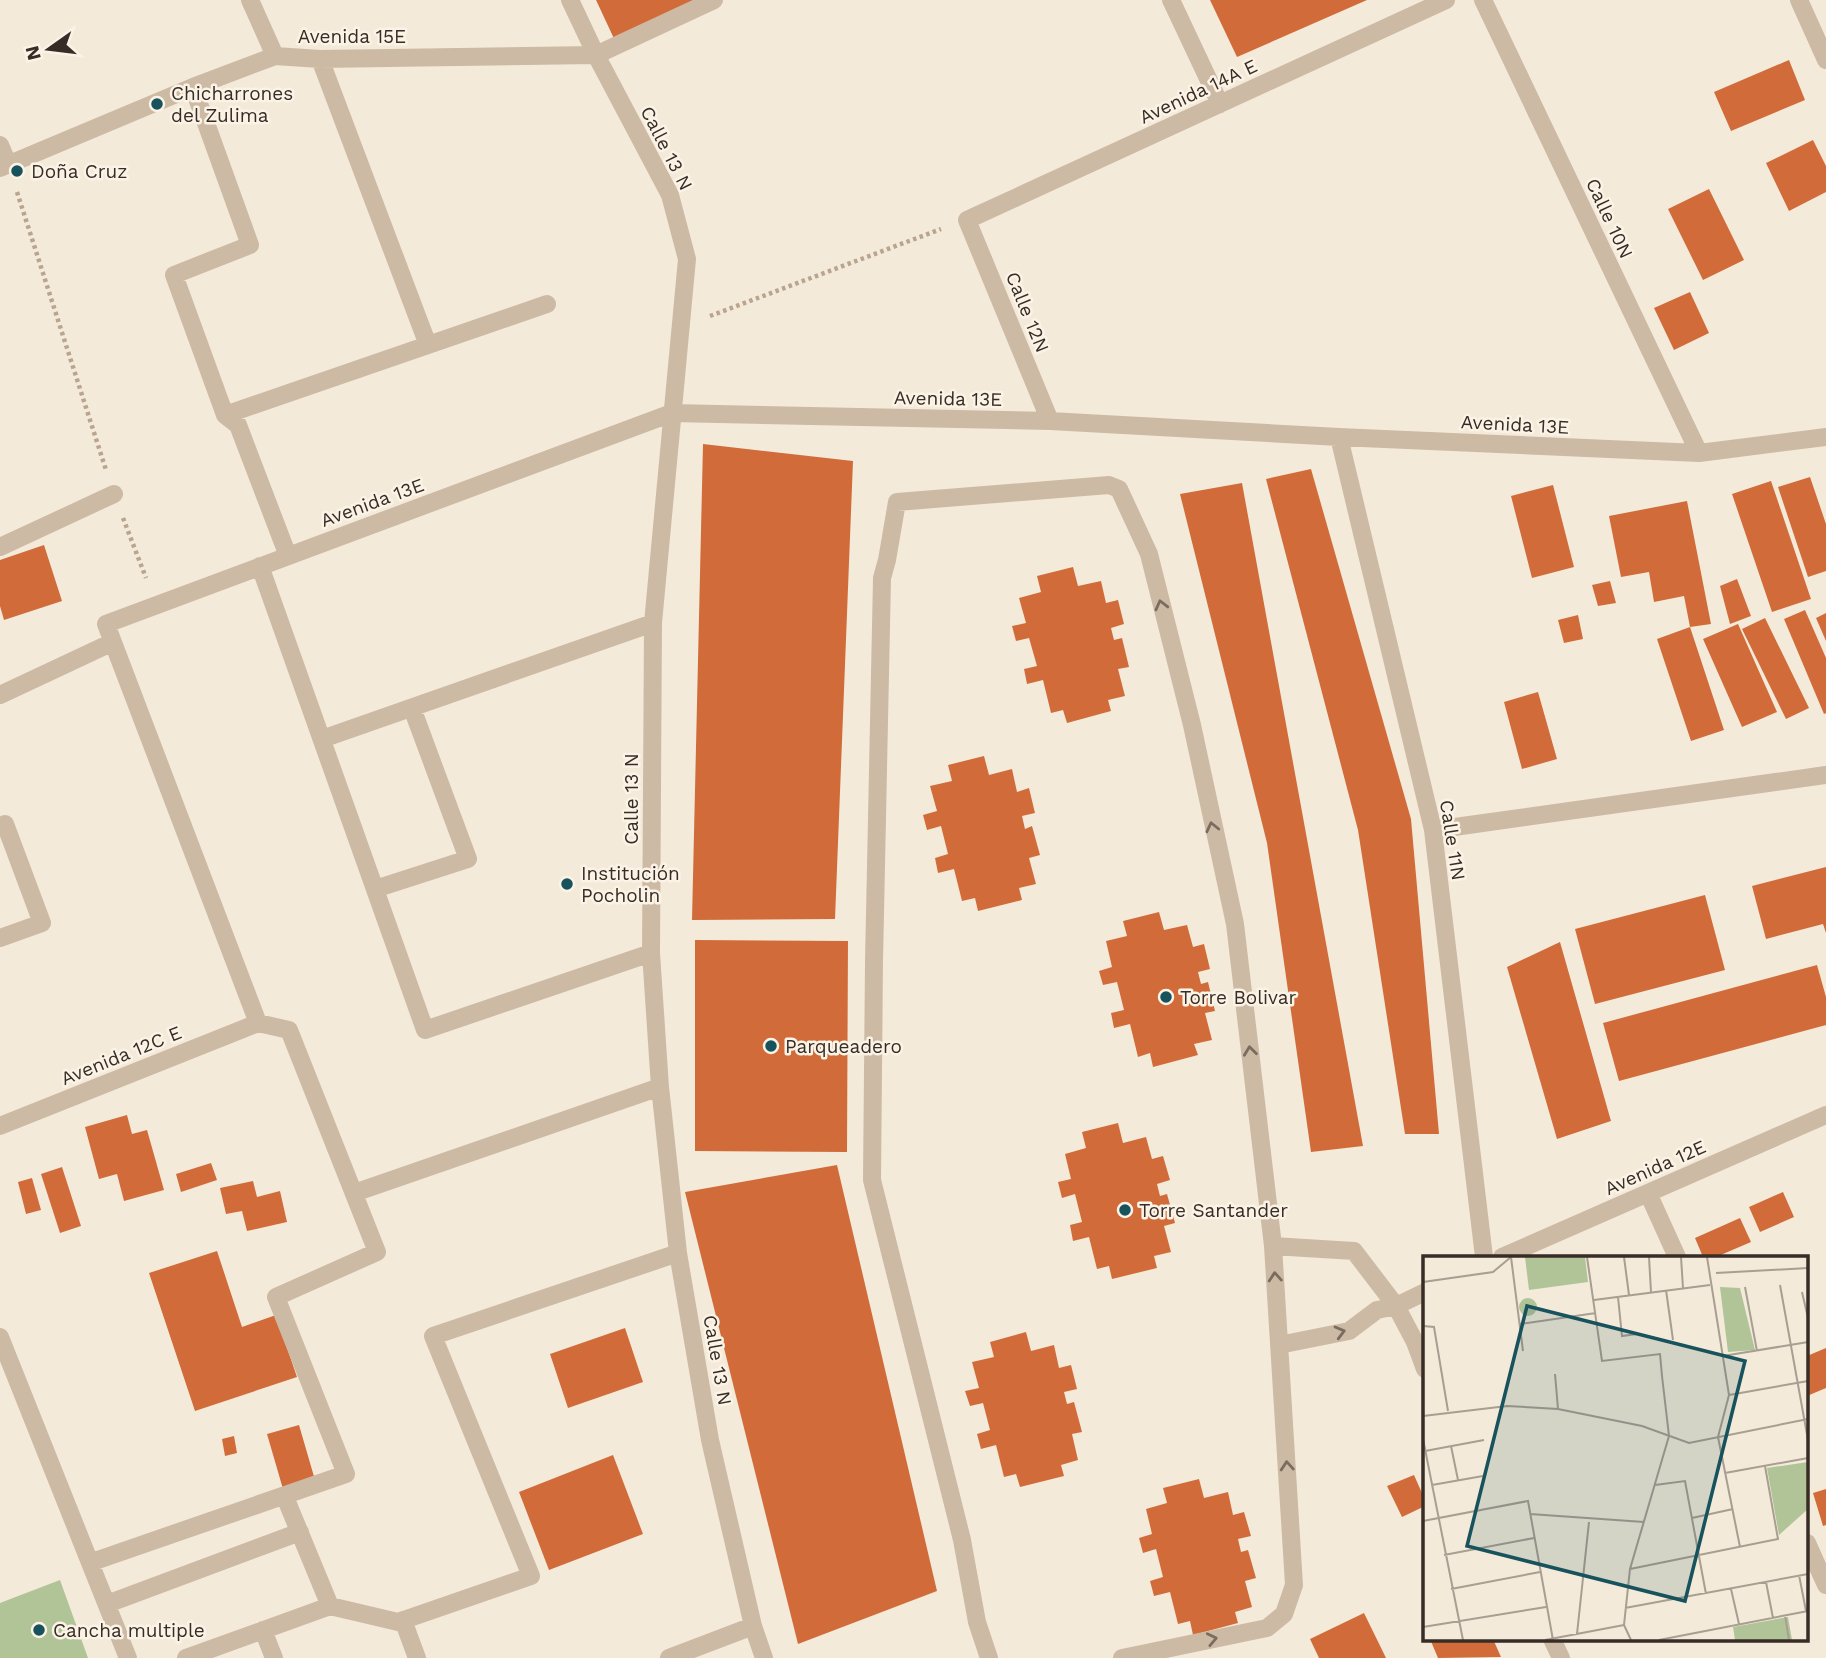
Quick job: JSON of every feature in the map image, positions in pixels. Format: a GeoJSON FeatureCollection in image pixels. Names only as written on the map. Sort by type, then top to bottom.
{"type":"FeatureCollection","features":[{"type":"Feature","properties":{"kind":"street"},"geometry":{"type":"LineString","coordinates":[[250,0],[275,56]]}},
{"type":"Feature","properties":{"kind":"street","name":"Calle 13 N"},"geometry":{"type":"LineString","coordinates":[[570,0],[670,195],[687,259],[653,623],[651,953],[660,1087],[678,1253],[710,1440],[753,1626],[764,1658]]}},
{"type":"Feature","properties":{"kind":"street","name":"Avenida 15E"},"geometry":{"type":"LineString","coordinates":[[4,166],[193,86],[275,56],[320,59],[596,55],[714,0]]}},
{"type":"Feature","properties":{"kind":"street"},"geometry":{"type":"LineString","coordinates":[[1171,0],[1220,104]]}},
{"type":"Feature","properties":{"kind":"street","name":"Avenida 14A E"},"geometry":{"type":"LineString","coordinates":[[967,220],[1446,0]]}},
{"type":"Feature","properties":{"kind":"street","name":"Calle 10N"},"geometry":{"type":"LineString","coordinates":[[1483,0],[1699,453]]}},
{"type":"Feature","properties":{"kind":"street"},"geometry":{"type":"LineString","coordinates":[[1799,0],[1826,60]]}},
{"type":"Feature","properties":{"kind":"street"},"geometry":{"type":"LineString","coordinates":[[320,59],[428,345]]}},
{"type":"Feature","properties":{"kind":"street"},"geometry":{"type":"LineString","coordinates":[[193,86],[250,245],[174,275],[225,415],[238,425],[288,556]]}},
{"type":"Feature","properties":{"kind":"street"},"geometry":{"type":"LineString","coordinates":[[0,145],[4,166]]}},
{"type":"Feature","properties":{"kind":"street","name":"Calle 12N"},"geometry":{"type":"LineString","coordinates":[[967,220],[1050,421]]}},
{"type":"Feature","properties":{"kind":"street"},"geometry":{"type":"LineString","coordinates":[[225,415],[547,304]]}},
{"type":"Feature","properties":{"kind":"street","name":"Avenida 13E"},"geometry":{"type":"LineString","coordinates":[[113,642],[106,624],[672,414],[1050,421],[1699,453],[1826,437]]}},
{"type":"Feature","properties":{"kind":"street","name":"Calle 11N"},"geometry":{"type":"LineString","coordinates":[[1339,437],[1433,830],[1484,1256]]}},
{"type":"Feature","properties":{"kind":"street"},"geometry":{"type":"LineString","coordinates":[[989,1658],[977,1622],[962,1540],[873,1180],[874,961],[882,578],[897,502],[1109,485],[1119,489],[1149,554],[1192,725],[1235,924],[1273,1247],[1294,1586],[1284,1614],[1267,1628],[1122,1658]]}},
{"type":"Feature","properties":{"kind":"street"},"geometry":{"type":"LineString","coordinates":[[0,547],[114,494]]}},
{"type":"Feature","properties":{"kind":"street"},"geometry":{"type":"LineString","coordinates":[[260,566],[425,1030],[651,953]]}},
{"type":"Feature","properties":{"kind":"street"},"geometry":{"type":"LineString","coordinates":[[322,739],[653,623]]}},
{"type":"Feature","properties":{"kind":"street"},"geometry":{"type":"LineString","coordinates":[[0,695],[113,642],[258,1023],[289,1030],[377,1252],[275,1297],[346,1474],[92,1562]]}},
{"type":"Feature","properties":{"kind":"street"},"geometry":{"type":"LineString","coordinates":[[376,889],[468,859],[412,708]]}},
{"type":"Feature","properties":{"kind":"street"},"geometry":{"type":"LineString","coordinates":[[1433,830],[1826,775]]}},
{"type":"Feature","properties":{"kind":"street"},"geometry":{"type":"LineString","coordinates":[[0,938],[42,923],[5,824]]}},
{"type":"Feature","properties":{"kind":"street","name":"Avenida 12C E"},"geometry":{"type":"LineString","coordinates":[[0,1126],[258,1023]]}},
{"type":"Feature","properties":{"kind":"street"},"geometry":{"type":"LineString","coordinates":[[354,1193],[660,1087]]}},
{"type":"Feature","properties":{"kind":"street","name":"Avenida 12E"},"geometry":{"type":"LineString","coordinates":[[1504,1256],[1826,1115]]}},
{"type":"Feature","properties":{"kind":"street"},"geometry":{"type":"LineString","coordinates":[[1648,1193],[1677,1256]]}},
{"type":"Feature","properties":{"kind":"street"},"geometry":{"type":"LineString","coordinates":[[1273,1247],[1354,1251],[1396,1306],[1423,1364]]}},
{"type":"Feature","properties":{"kind":"street"},"geometry":{"type":"LineString","coordinates":[[186,1658],[330,1606],[398,1622],[531,1576],[433,1336],[678,1253]]}},
{"type":"Feature","properties":{"kind":"street"},"geometry":{"type":"LineString","coordinates":[[1279,1345],[1349,1331],[1377,1310],[1396,1306],[1423,1293]]}},
{"type":"Feature","properties":{"kind":"street"},"geometry":{"type":"LineString","coordinates":[[0,1337],[92,1562],[128,1658]]}},
{"type":"Feature","properties":{"kind":"street"},"geometry":{"type":"LineString","coordinates":[[285,1497],[330,1606]]}},
{"type":"Feature","properties":{"kind":"street"},"geometry":{"type":"LineString","coordinates":[[107,1604],[300,1532]]}},
{"type":"Feature","properties":{"kind":"street"},"geometry":{"type":"LineString","coordinates":[[1808,1544],[1826,1585]]}},
{"type":"Feature","properties":{"kind":"street"},"geometry":{"type":"LineString","coordinates":[[404,1620],[417,1658]]}},
{"type":"Feature","properties":{"kind":"street"},"geometry":{"type":"LineString","coordinates":[[669,1658],[753,1626]]}},
{"type":"Feature","properties":{"kind":"street"},"geometry":{"type":"LineString","coordinates":[[263,1630],[274,1658]]}},
{"type":"Feature","properties":{"kind":"street"},"geometry":{"type":"LineString","coordinates":[[1552,1640],[1561,1658]]}},
{"type":"Feature","properties":{"kind":"path"},"geometry":{"type":"LineString","coordinates":[[4,166],[114,494],[156,606]]}},
{"type":"Feature","properties":{"kind":"path"},"geometry":{"type":"LineString","coordinates":[[680,328],[967,220]]}},
{"type":"Feature","properties":{"kind":"green space","name":"Cancha multiple"},"geometry":{"type":"Polygon","coordinates":[[[60,1580],[88,1658],[0,1658],[0,1603],[60,1580]]]}},
{"type":"Feature","properties":{"kind":"building"},"geometry":{"type":"Polygon","coordinates":[[[596,0],[704,0],[617,45],[596,0]]]}},
{"type":"Feature","properties":{"kind":"building"},"geometry":{"type":"Polygon","coordinates":[[[1210,0],[1367,0],[1237,57],[1210,0]]]}},
{"type":"Feature","properties":{"kind":"building"},"geometry":{"type":"Polygon","coordinates":[[[1789,60],[1805,100],[1731,131],[1714,92],[1789,60]]]}},
{"type":"Feature","properties":{"kind":"building"},"geometry":{"type":"Polygon","coordinates":[[[1813,140],[1826,166],[1826,192],[1789,211],[1766,163],[1813,140]]]}},
{"type":"Feature","properties":{"kind":"building"},"geometry":{"type":"Polygon","coordinates":[[[1709,189],[1744,260],[1703,280],[1668,209],[1709,189]]]}},
{"type":"Feature","properties":{"kind":"building"},"geometry":{"type":"Polygon","coordinates":[[[1690,292],[1709,333],[1674,350],[1654,308],[1690,292]]]}},
{"type":"Feature","properties":{"kind":"building"},"geometry":{"type":"Polygon","coordinates":[[[703,444],[853,461],[835,919],[692,920],[703,444]]]}},
{"type":"Feature","properties":{"kind":"building"},"geometry":{"type":"Polygon","coordinates":[[[1311,469],[1411,819],[1439,1134],[1405,1134],[1358,830],[1266,479],[1311,469]]]}},
{"type":"Feature","properties":{"kind":"building"},"geometry":{"type":"Polygon","coordinates":[[[1810,477],[1826,524],[1826,571],[1808,577],[1778,487],[1810,477]]]}},
{"type":"Feature","properties":{"kind":"building"},"geometry":{"type":"Polygon","coordinates":[[[1771,481],[1811,599],[1772,612],[1732,494],[1771,481]]]}},
{"type":"Feature","properties":{"kind":"building"},"geometry":{"type":"Polygon","coordinates":[[[1242,483],[1363,1146],[1311,1152],[1267,843],[1180,494],[1242,483]]]}},
{"type":"Feature","properties":{"kind":"building"},"geometry":{"type":"Polygon","coordinates":[[[1553,485],[1574,567],[1532,578],[1511,496],[1553,485]]]}},
{"type":"Feature","properties":{"kind":"building"},"geometry":{"type":"Polygon","coordinates":[[[1687,501],[1711,624],[1690,627],[1684,596],[1654,602],[1649,572],[1621,577],[1609,516],[1687,501]]]}},
{"type":"Feature","properties":{"kind":"building"},"geometry":{"type":"Polygon","coordinates":[[[44,545],[62,601],[4,620],[0,606],[0,560],[44,545]]]}},
{"type":"Feature","properties":{"kind":"building"},"geometry":{"type":"Polygon","coordinates":[[[1073,567],[1078,586],[1101,581],[1106,603],[1118,600],[1124,624],[1111,628],[1114,640],[1122,638],[1129,667],[1118,669],[1125,696],[1108,700],[1111,711],[1067,723],[1063,710],[1051,713],[1043,680],[1027,684],[1024,669],[1037,666],[1029,638],[1016,641],[1012,626],[1026,623],[1019,598],[1041,592],[1037,576],[1073,567]]]}},
{"type":"Feature","properties":{"kind":"building"},"geometry":{"type":"Polygon","coordinates":[[[1737,579],[1751,616],[1730,624],[1720,586],[1737,579]]]}},
{"type":"Feature","properties":{"kind":"building"},"geometry":{"type":"Polygon","coordinates":[[[1610,581],[1616,603],[1598,606],[1592,585],[1610,581]]]}},
{"type":"Feature","properties":{"kind":"building"},"geometry":{"type":"Polygon","coordinates":[[[1805,610],[1826,658],[1824,714],[1784,619],[1805,610]]]}},
{"type":"Feature","properties":{"kind":"building"},"geometry":{"type":"Polygon","coordinates":[[[1826,613],[1826,641],[1816,618],[1826,613]]]}},
{"type":"Feature","properties":{"kind":"building"},"geometry":{"type":"Polygon","coordinates":[[[1578,615],[1583,639],[1564,643],[1558,620],[1578,615]]]}},
{"type":"Feature","properties":{"kind":"building"},"geometry":{"type":"Polygon","coordinates":[[[1765,618],[1809,708],[1786,719],[1742,629],[1765,618]]]}},
{"type":"Feature","properties":{"kind":"building"},"geometry":{"type":"Polygon","coordinates":[[[1738,624],[1777,712],[1742,727],[1703,639],[1738,624]]]}},
{"type":"Feature","properties":{"kind":"building"},"geometry":{"type":"Polygon","coordinates":[[[1690,627],[1724,730],[1691,741],[1657,639],[1690,627]]]}},
{"type":"Feature","properties":{"kind":"building"},"geometry":{"type":"Polygon","coordinates":[[[1538,692],[1557,759],[1522,769],[1504,702],[1538,692]]]}},
{"type":"Feature","properties":{"kind":"building"},"geometry":{"type":"Polygon","coordinates":[[[984,756],[989,775],[1012,769],[1017,792],[1029,788],[1035,813],[1022,816],[1025,829],[1032,826],[1040,855],[1029,858],[1036,884],[1019,888],[1022,900],[978,911],[975,898],[962,901],[954,869],[938,873],[935,858],[948,854],[941,826],[927,830],[923,815],[937,811],[930,786],[952,781],[948,765],[984,756]]]}},
{"type":"Feature","properties":{"kind":"building"},"geometry":{"type":"Polygon","coordinates":[[[1826,867],[1826,933],[1823,924],[1766,939],[1752,886],[1826,867]]]}},
{"type":"Feature","properties":{"kind":"building"},"geometry":{"type":"Polygon","coordinates":[[[1705,895],[1725,970],[1595,1004],[1575,929],[1705,895]]]}},
{"type":"Feature","properties":{"kind":"building","name":"Torre Bolivar"},"geometry":{"type":"Polygon","coordinates":[[[1159,912],[1164,930],[1187,925],[1193,947],[1204,944],[1210,969],[1198,972],[1201,984],[1208,982],[1215,1011],[1205,1013],[1212,1040],[1194,1044],[1198,1055],[1153,1067],[1150,1053],[1138,1057],[1130,1024],[1114,1028],[1111,1013],[1124,1010],[1117,982],[1103,985],[1099,971],[1112,967],[1106,941],[1127,936],[1123,921],[1159,912]]]}},
{"type":"Feature","properties":{"kind":"building","name":"Parqueadero"},"geometry":{"type":"Polygon","coordinates":[[[695,940],[848,941],[847,1152],[695,1151],[695,940]]]}},
{"type":"Feature","properties":{"kind":"building"},"geometry":{"type":"Polygon","coordinates":[[[1560,942],[1611,1121],[1557,1139],[1507,967],[1560,942]]]}},
{"type":"Feature","properties":{"kind":"building"},"geometry":{"type":"Polygon","coordinates":[[[1817,965],[1826,997],[1826,1025],[1619,1081],[1603,1023],[1817,965]]]}},
{"type":"Feature","properties":{"kind":"building"},"geometry":{"type":"Polygon","coordinates":[[[127,1115],[132,1134],[147,1130],[164,1190],[124,1201],[117,1174],[99,1179],[85,1127],[127,1115]]]}},
{"type":"Feature","properties":{"kind":"building","name":"Torre Santander"},"geometry":{"type":"Polygon","coordinates":[[[1118,1123],[1123,1143],[1146,1137],[1152,1159],[1163,1156],[1170,1180],[1157,1184],[1160,1196],[1167,1194],[1175,1223],[1164,1226],[1171,1252],[1154,1256],[1157,1268],[1112,1279],[1109,1266],[1097,1269],[1089,1237],[1073,1241],[1070,1225],[1082,1222],[1075,1194],[1062,1198],[1058,1182],[1071,1179],[1065,1154],[1086,1148],[1082,1132],[1118,1123]]]}},
{"type":"Feature","properties":{"kind":"building"},"geometry":{"type":"Polygon","coordinates":[[[211,1163],[217,1180],[181,1192],[176,1174],[211,1163]]]}},
{"type":"Feature","properties":{"kind":"building"},"geometry":{"type":"Polygon","coordinates":[[[837,1165],[937,1591],[798,1644],[685,1192],[837,1165]]]}},
{"type":"Feature","properties":{"kind":"building"},"geometry":{"type":"Polygon","coordinates":[[[62,1167],[81,1226],[60,1233],[41,1174],[62,1167]]]}},
{"type":"Feature","properties":{"kind":"building"},"geometry":{"type":"Polygon","coordinates":[[[32,1178],[41,1210],[26,1214],[18,1182],[32,1178]]]}},
{"type":"Feature","properties":{"kind":"building"},"geometry":{"type":"Polygon","coordinates":[[[253,1181],[257,1197],[280,1191],[287,1222],[247,1231],[242,1211],[226,1214],[220,1188],[253,1181]]]}},
{"type":"Feature","properties":{"kind":"building"},"geometry":{"type":"Polygon","coordinates":[[[1783,1192],[1794,1217],[1760,1232],[1749,1207],[1783,1192]]]}},
{"type":"Feature","properties":{"kind":"building"},"geometry":{"type":"Polygon","coordinates":[[[1740,1218],[1751,1242],[1718,1256],[1703,1256],[1695,1238],[1740,1218]]]}},
{"type":"Feature","properties":{"kind":"building"},"geometry":{"type":"Polygon","coordinates":[[[217,1251],[242,1327],[276,1315],[297,1377],[195,1411],[149,1273],[217,1251]]]}},
{"type":"Feature","properties":{"kind":"building"},"geometry":{"type":"Polygon","coordinates":[[[625,1328],[643,1382],[568,1408],[550,1354],[625,1328]]]}},
{"type":"Feature","properties":{"kind":"building"},"geometry":{"type":"Polygon","coordinates":[[[1026,1332],[1031,1351],[1054,1345],[1059,1368],[1071,1365],[1077,1389],[1064,1392],[1067,1404],[1074,1402],[1082,1432],[1072,1434],[1078,1460],[1061,1465],[1064,1476],[1020,1487],[1016,1474],[1004,1477],[996,1445],[981,1449],[977,1434],[990,1430],[983,1403],[970,1406],[965,1391],[979,1388],[972,1362],[994,1357],[990,1342],[1026,1332]]]}},
{"type":"Feature","properties":{"kind":"building"},"geometry":{"type":"Polygon","coordinates":[[[1826,1348],[1826,1388],[1808,1396],[1808,1356],[1826,1348]]]}},
{"type":"Feature","properties":{"kind":"building"},"geometry":{"type":"Polygon","coordinates":[[[299,1425],[315,1480],[283,1489],[267,1434],[299,1425]]]}},
{"type":"Feature","properties":{"kind":"building"},"geometry":{"type":"Polygon","coordinates":[[[234,1436],[237,1453],[225,1456],[222,1439],[234,1436]]]}},
{"type":"Feature","properties":{"kind":"building"},"geometry":{"type":"Polygon","coordinates":[[[613,1455],[643,1534],[549,1570],[519,1492],[613,1455]]]}},
{"type":"Feature","properties":{"kind":"building"},"geometry":{"type":"Polygon","coordinates":[[[1414,1475],[1423,1495],[1423,1507],[1402,1517],[1387,1486],[1414,1475]]]}},
{"type":"Feature","properties":{"kind":"building"},"geometry":{"type":"Polygon","coordinates":[[[1199,1479],[1204,1498],[1228,1492],[1233,1515],[1244,1512],[1251,1536],[1238,1539],[1241,1552],[1248,1550],[1256,1578],[1245,1581],[1252,1607],[1235,1612],[1238,1623],[1193,1635],[1190,1621],[1178,1624],[1170,1592],[1154,1596],[1150,1581],[1163,1577],[1156,1549],[1143,1553],[1139,1538],[1152,1534],[1146,1509],[1167,1503],[1163,1488],[1199,1479]]]}},
{"type":"Feature","properties":{"kind":"building"},"geometry":{"type":"Polygon","coordinates":[[[1826,1489],[1826,1525],[1823,1526],[1813,1493],[1826,1489]]]}},
{"type":"Feature","properties":{"kind":"building"},"geometry":{"type":"Polygon","coordinates":[[[1364,1613],[1386,1658],[1319,1658],[1310,1639],[1364,1613]]]}},
{"type":"Feature","properties":{"kind":"building"},"geometry":{"type":"Polygon","coordinates":[[[1430,1640],[1493,1640],[1501,1657],[1438,1658],[1430,1640]]]}},
{"type":"Feature","properties":{"kind":"place","name":"Chicharrones del Zulima"},"geometry":{"type":"Point","coordinates":[157,104]}},
{"type":"Feature","properties":{"kind":"place","name":"Doña Cruz"},"geometry":{"type":"Point","coordinates":[17,171]}},
{"type":"Feature","properties":{"kind":"place","name":"Institución Pocholin"},"geometry":{"type":"Point","coordinates":[567,884]}},
{"type":"Feature","properties":{"kind":"place","name":"Torre Bolivar"},"geometry":{"type":"Point","coordinates":[1166,997]}},
{"type":"Feature","properties":{"kind":"place","name":"Parqueadero"},"geometry":{"type":"Point","coordinates":[771,1046]}},
{"type":"Feature","properties":{"kind":"place","name":"Torre Santander"},"geometry":{"type":"Point","coordinates":[1125,1210]}},
{"type":"Feature","properties":{"kind":"place","name":"Cancha multiple"},"geometry":{"type":"Point","coordinates":[39,1630]}}]}
